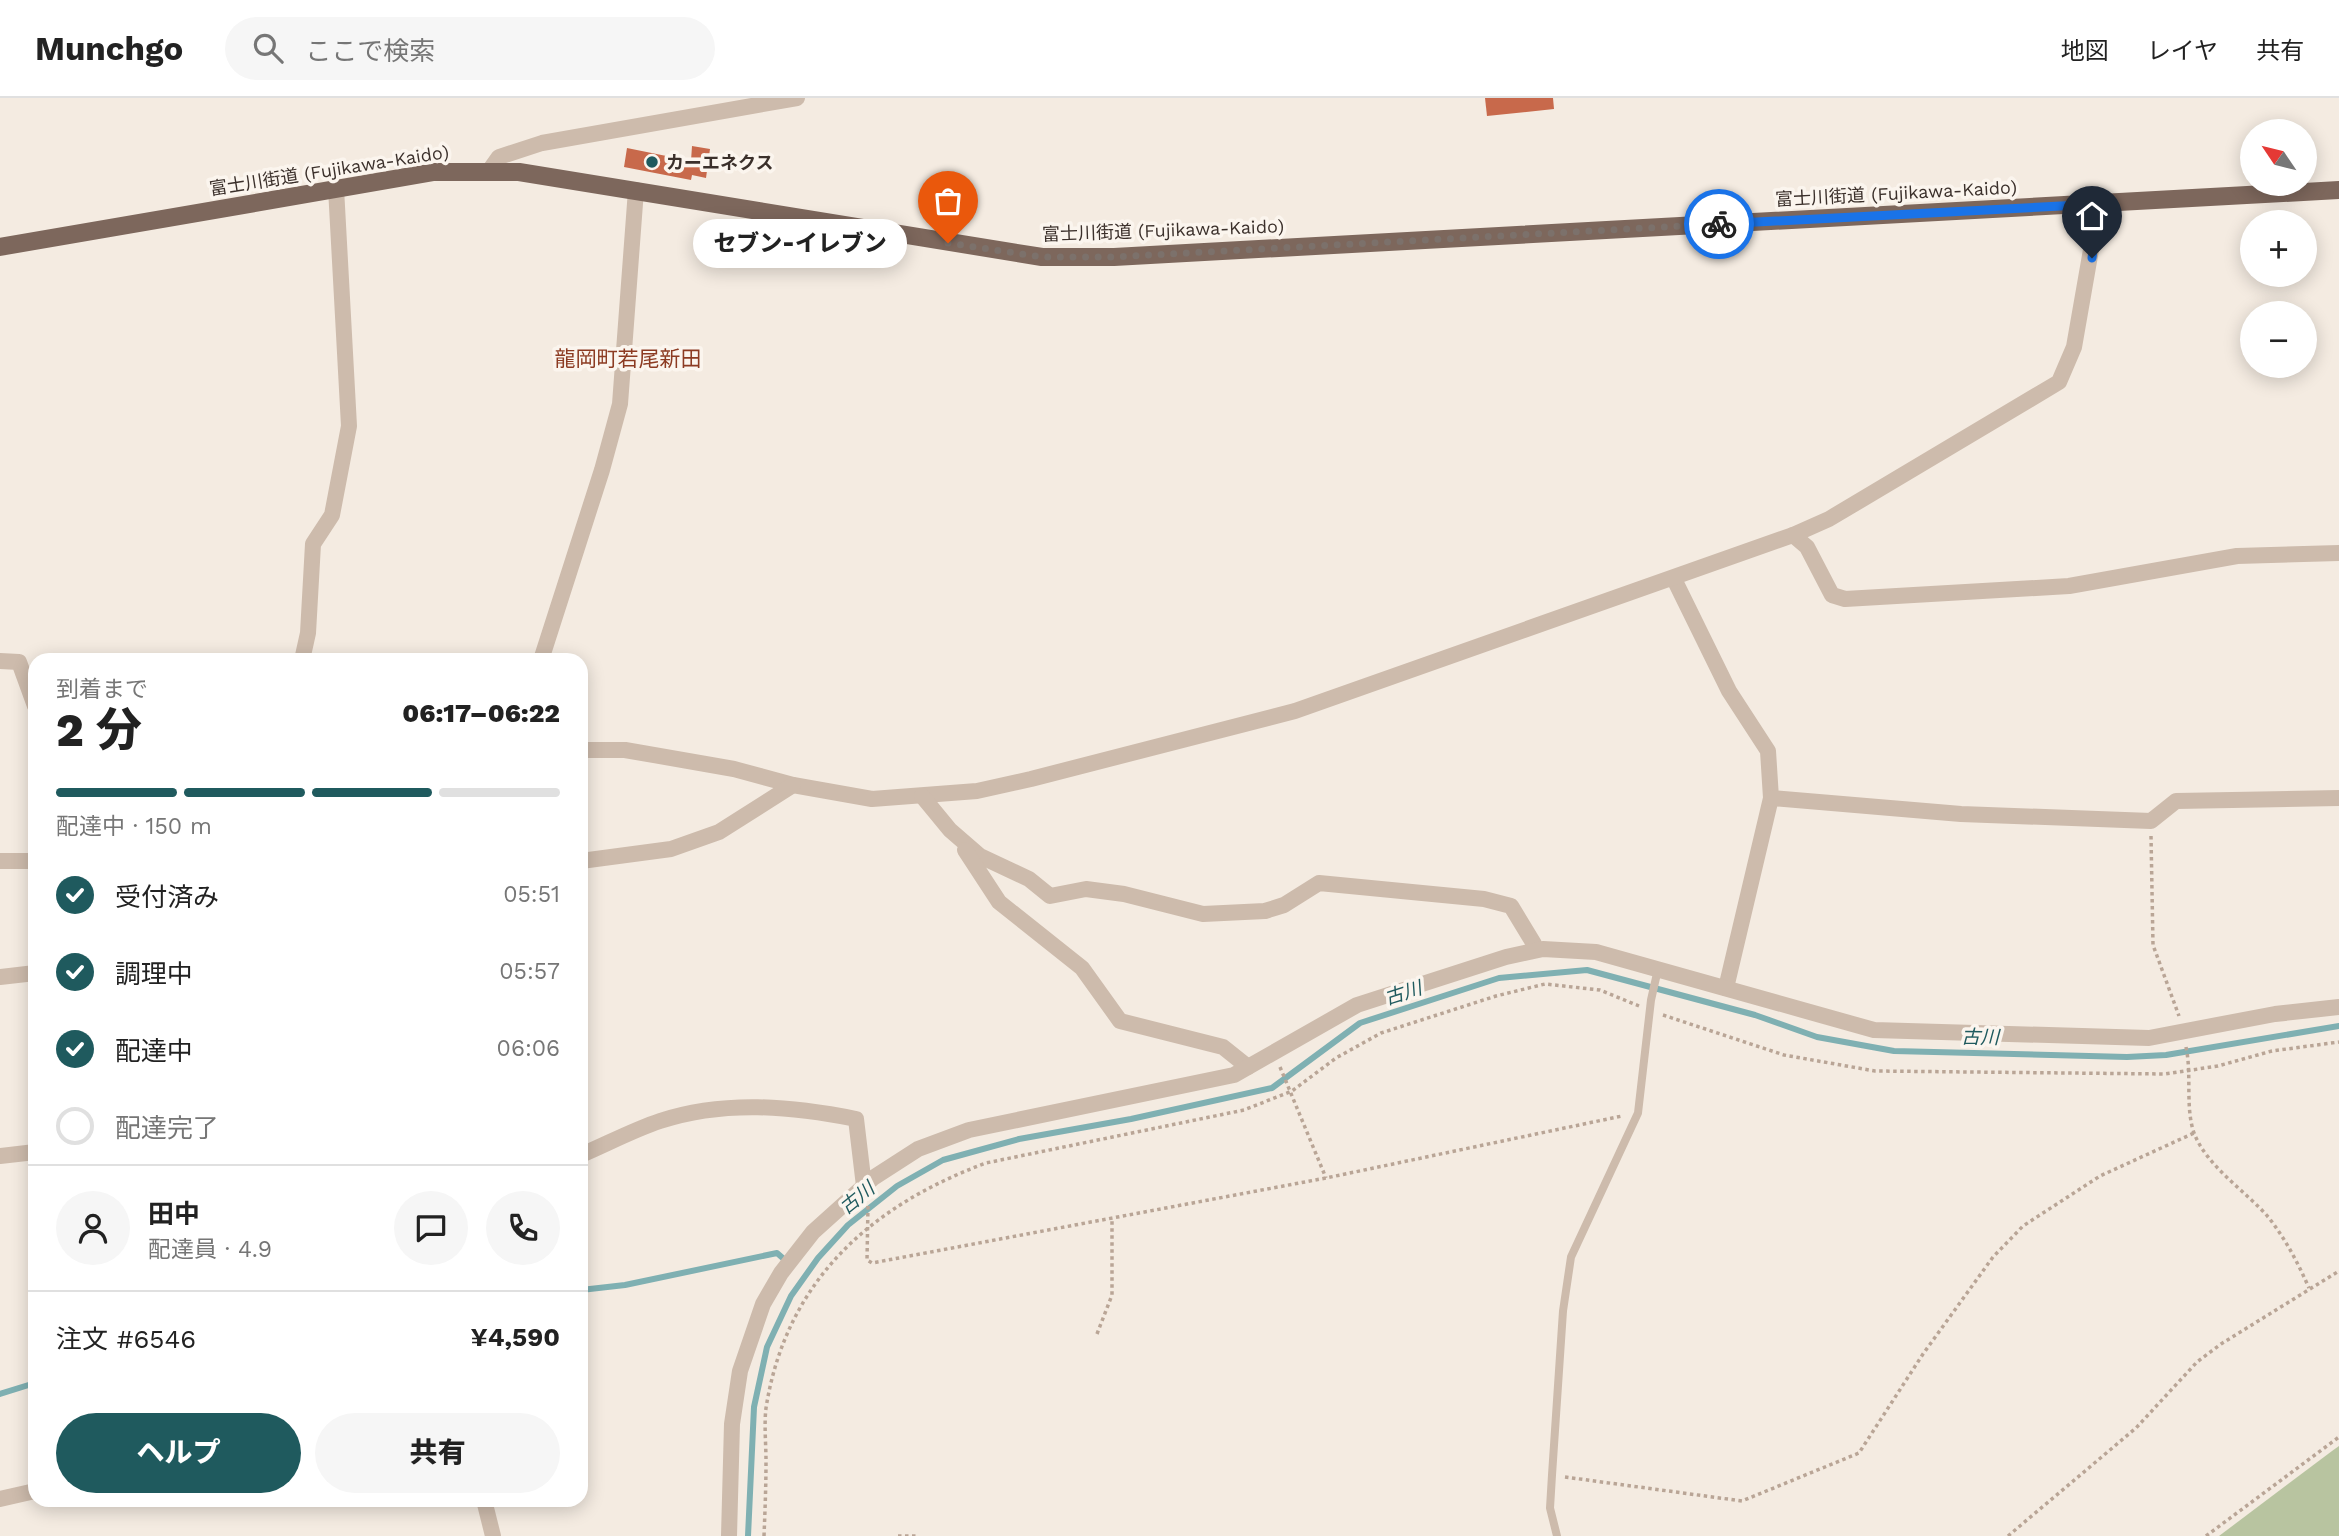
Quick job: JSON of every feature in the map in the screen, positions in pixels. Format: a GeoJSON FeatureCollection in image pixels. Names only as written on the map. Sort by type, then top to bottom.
{"type":"FeatureCollection","features":[{"type":"Feature","properties":{"kind":"main road","name":"富士川街道 (Fujikawa-Kaido)"},"geometry":{"type":"LineString","coordinates":[[0,247],[434,172],[489,171],[636,190],[1042,257],[1114,257],[2339,190]]}},
{"type":"Feature","properties":{"kind":"street"},"geometry":{"type":"LineString","coordinates":[[489,171],[499,157],[542,144],[797,98]]}},
{"type":"Feature","properties":{"kind":"street"},"geometry":{"type":"LineString","coordinates":[[304,653],[308,633],[313,544],[332,515],[349,426],[336,188]]}},
{"type":"Feature","properties":{"kind":"street"},"geometry":{"type":"LineString","coordinates":[[543,653],[602,470],[620,404],[636,190]]}},
{"type":"Feature","properties":{"kind":"street"},"geometry":{"type":"LineString","coordinates":[[588,750],[625,750],[734,769],[793,785],[872,799],[977,791],[1296,711],[1674,579],[1829,519],[2059,382],[2074,346],[2099,204]]}},
{"type":"Feature","properties":{"kind":"street"},"geometry":{"type":"LineString","coordinates":[[1793,535],[1807,547],[1832,595],[1845,599],[2069,586],[2237,556],[2339,553]]}},
{"type":"Feature","properties":{"kind":"street"},"geometry":{"type":"LineString","coordinates":[[1674,579],[1728,691],[1768,751],[1771,797],[1726,988]]}},
{"type":"Feature","properties":{"kind":"street"},"geometry":{"type":"LineString","coordinates":[[0,661],[19,662],[28,687]]}},
{"type":"Feature","properties":{"kind":"street"},"geometry":{"type":"LineString","coordinates":[[588,860],[671,849],[719,832],[793,785]]}},
{"type":"Feature","properties":{"kind":"street"},"geometry":{"type":"LineString","coordinates":[[922,796],[950,830],[999,902],[1082,968],[1121,1021],[1223,1047],[1248,1067]]}},
{"type":"Feature","properties":{"kind":"street"},"geometry":{"type":"LineString","coordinates":[[1771,797],[1961,814],[2151,821],[2176,801],[2339,798]]}},
{"type":"Feature","properties":{"kind":"street"},"geometry":{"type":"LineString","coordinates":[[950,830],[980,856],[1029,879],[1050,896],[1086,889],[1124,894],[1203,915],[1265,911],[1284,905],[1319,883],[1484,899],[1511,906],[1534,944]]}},
{"type":"Feature","properties":{"kind":"street"},"geometry":{"type":"LineString","coordinates":[[0,862],[28,861]]}},
{"type":"Feature","properties":{"kind":"street"},"geometry":{"type":"LineString","coordinates":[[729,1536],[732,1424],[740,1371],[750,1334],[763,1304],[797,1251],[837,1208],[918,1149],[969,1130],[1234,1075],[1349,1008],[1524,952],[1577,950],[1726,988],[1854,1026],[1917,1033],[2149,1038],[2275,1014],[2339,1007]]}},
{"type":"Feature","properties":{"kind":"street"},"geometry":{"type":"LineString","coordinates":[[0,977],[28,974]]}},
{"type":"Feature","properties":{"kind":"street"},"geometry":{"type":"LineString","coordinates":[[588,1152],[660,1121],[708,1111],[758,1106],[806,1109],[856,1119],[864,1186]]}},
{"type":"Feature","properties":{"kind":"street"},"geometry":{"type":"LineString","coordinates":[[0,1156],[28,1153]]}},
{"type":"Feature","properties":{"kind":"street"},"geometry":{"type":"LineString","coordinates":[[0,1499],[28,1493]]}},
{"type":"Feature","properties":{"kind":"street"},"geometry":{"type":"LineString","coordinates":[[486,1507],[494,1536]]}},
{"type":"Feature","properties":{"kind":"lane"},"geometry":{"type":"LineString","coordinates":[[1556,1536],[1550,1508],[1563,1311],[1571,1257],[1638,1113],[1651,1000],[1658,972]]}},
{"type":"Feature","properties":{"kind":"path"},"geometry":{"type":"LineString","coordinates":[[2151,821],[2153,945],[2180,1020]]}},
{"type":"Feature","properties":{"kind":"path"},"geometry":{"type":"LineString","coordinates":[[764,1536],[766,1411],[783,1339],[802,1301],[869,1224],[947,1177],[986,1163],[1244,1110],[1292,1091],[1336,1058],[1381,1033],[1496,996],[1545,984],[1600,990],[1651,1011],[1784,1055],[1875,1071],[2126,1074],[2191,1070],[2272,1051],[2339,1042]]}},
{"type":"Feature","properties":{"kind":"path"},"geometry":{"type":"LineString","coordinates":[[2184,1039],[2191,1070],[2190,1106],[2194,1133],[2210,1158],[2268,1218],[2293,1253],[2309,1288]]}},
{"type":"Feature","properties":{"kind":"path"},"geometry":{"type":"LineString","coordinates":[[1279,1064],[1326,1178]]}},
{"type":"Feature","properties":{"kind":"path"},"geometry":{"type":"LineString","coordinates":[[870,1216],[867,1260],[872,1264],[1326,1178],[1638,1113]]}},
{"type":"Feature","properties":{"kind":"path"},"geometry":{"type":"LineString","coordinates":[[1552,1475],[1742,1501],[1859,1454],[1962,1300],[1993,1257],[2023,1226],[2101,1176],[2194,1133]]}},
{"type":"Feature","properties":{"kind":"path"},"geometry":{"type":"LineString","coordinates":[[1097,1334],[1112,1295],[1112,1218]]}},
{"type":"Feature","properties":{"kind":"path"},"geometry":{"type":"LineString","coordinates":[[2008,1536],[2136,1428],[2197,1362],[2339,1271]]}},
{"type":"Feature","properties":{"kind":"path"},"geometry":{"type":"LineString","coordinates":[[2206,1536],[2339,1437]]}},
{"type":"Feature","properties":{"kind":"path"},"geometry":{"type":"LineString","coordinates":[[898,1536],[919,1536]]}},
{"type":"Feature","properties":{"kind":"green space"},"geometry":{"type":"Polygon","coordinates":[[[2339,1446],[2339,1536],[2219,1536],[2332,1451],[2339,1446]]]}},
{"type":"Feature","properties":{"kind":"building"},"geometry":{"type":"Polygon","coordinates":[[[1485,98],[1553,98],[1554,109],[1487,116],[1485,98]]]}},
{"type":"Feature","properties":{"kind":"building"},"geometry":{"type":"Polygon","coordinates":[[[692,146],[710,149],[706,178],[692,175],[691,180],[624,167],[627,148],[691,161],[692,146]]]}},
{"type":"Feature","properties":{"kind":"waterway","name":"古川"},"geometry":{"type":"LineString","coordinates":[[748,1536],[754,1407],[767,1347],[791,1296],[818,1258],[848,1225],[897,1186],[943,1160],[1019,1139],[1131,1119],[1272,1088],[1360,1023],[1499,978],[1587,970],[1755,1015],[1817,1037],[1894,1051],[2127,1057],[2166,1055],[2339,1026]]}},
{"type":"Feature","properties":{"kind":"waterway"},"geometry":{"type":"LineString","coordinates":[[588,1289],[625,1285],[777,1253],[785,1260]]}},
{"type":"Feature","properties":{"kind":"waterway"},"geometry":{"type":"LineString","coordinates":[[0,1394],[28,1385]]}},
{"type":"Feature","properties":{"kind":"way so far"},"geometry":{"type":"LineString","coordinates":[[948,243],[1042,257],[1114,257],[1719,224]]}},
{"type":"Feature","properties":{"kind":"place","name":"カーエネクス"},"geometry":{"type":"Point","coordinates":[652,162]}},
{"type":"Feature","properties":{"kind":"place","name":"セブン-イレブン"},"geometry":{"type":"Point","coordinates":[948,243]}},
{"type":"Feature","properties":{"kind":"district","name":"龍岡町若尾新田"},"geometry":{"type":"Point","coordinates":[628,358]}},
{"type":"Feature","properties":{"kind":"route"},"geometry":{"type":"LineString","coordinates":[[1719,224],[2099,204],[2092,258]]}}]}
